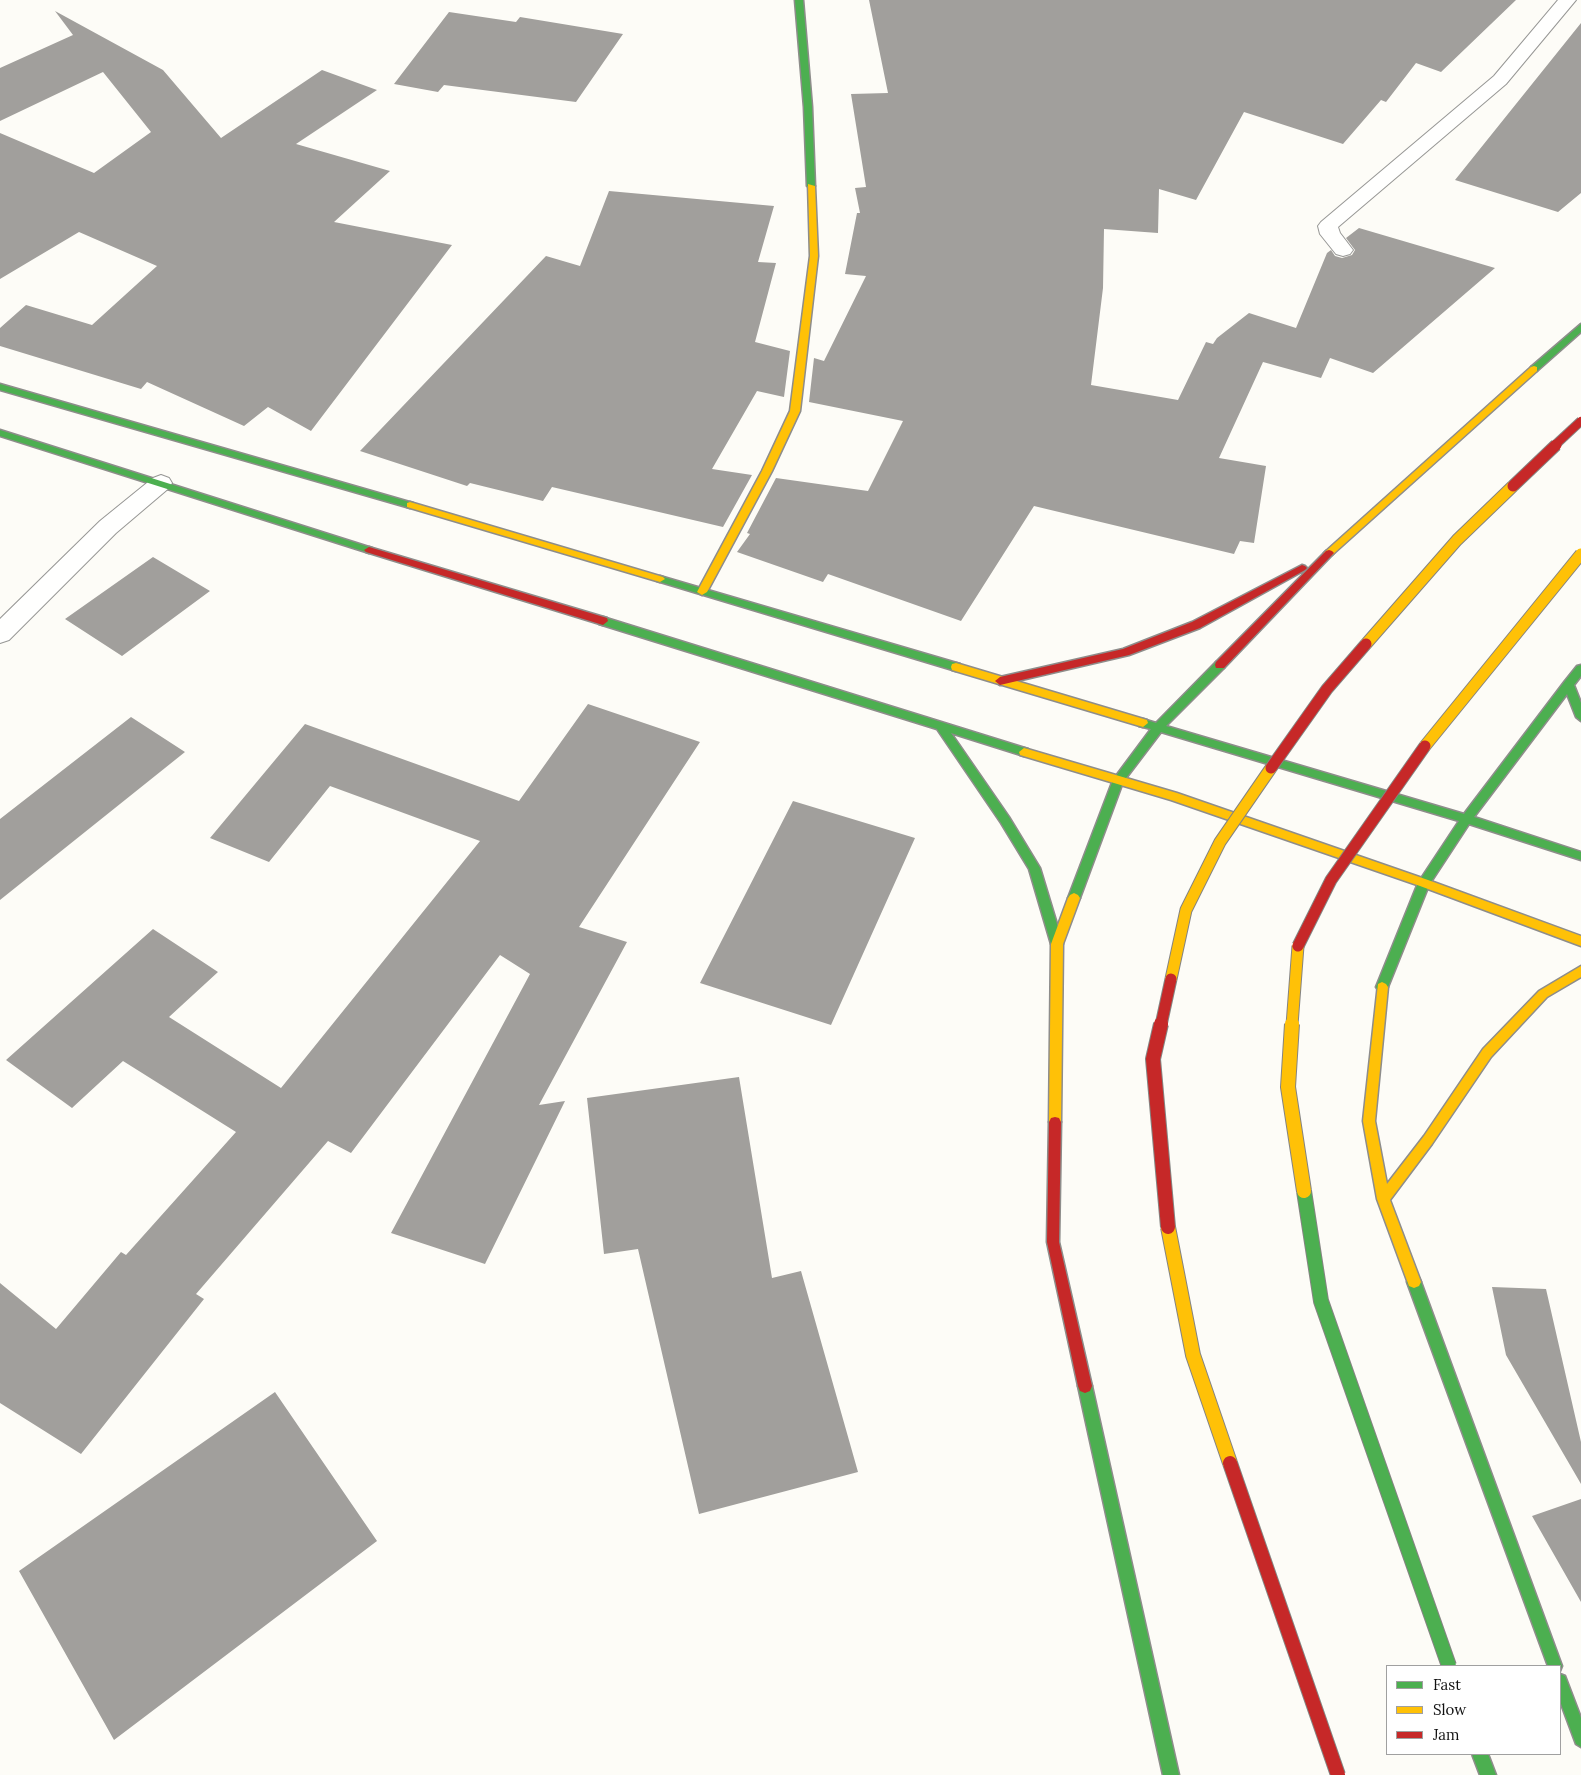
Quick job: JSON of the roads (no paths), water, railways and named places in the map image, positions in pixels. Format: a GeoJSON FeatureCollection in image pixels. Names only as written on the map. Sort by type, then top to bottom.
{"type":"FeatureCollection","features":[{"type":"Feature","properties":{"kind":"main road"},"geometry":{"type":"LineString","coordinates":[[702,592],[767,471],[795,411],[814,256],[808,107],[798,0]]}},
{"type":"Feature","properties":{"kind":"main road"},"geometry":{"type":"LineString","coordinates":[[1057,944],[1118,780],[1158,728],[1333,550],[1581,327]]}},
{"type":"Feature","properties":{"kind":"main road"},"geometry":{"type":"LineString","coordinates":[[0,387],[702,592],[1466,819],[1581,856]]}},
{"type":"Feature","properties":{"kind":"main road"},"geometry":{"type":"LineString","coordinates":[[1338,1775],[1193,1355],[1170,1243],[1153,1058],[1186,910],[1220,842],[1328,689],[1457,540],[1581,421]]}},
{"type":"Feature","properties":{"kind":"main road"},"geometry":{"type":"LineString","coordinates":[[0,433],[466,580],[670,641],[942,728],[1173,796],[1424,883],[1581,941]]}},
{"type":"Feature","properties":{"kind":"main road"},"geometry":{"type":"LineString","coordinates":[[1000,681],[1125,652],[1196,625],[1265,590],[1333,550]]}},
{"type":"Feature","properties":{"kind":"main road"},"geometry":{"type":"LineString","coordinates":[[1449,1665],[1321,1301],[1288,1087],[1298,944],[1331,880],[1431,737],[1581,554]]}},
{"type":"Feature","properties":{"kind":"main road"},"geometry":{"type":"LineString","coordinates":[[1554,1665],[1383,1199],[1369,1121],[1380,992],[1424,883],[1466,819],[1581,669]]}},
{"type":"Feature","properties":{"kind":"main road"},"geometry":{"type":"LineString","coordinates":[[1569,684],[1581,717]]}},
{"type":"Feature","properties":{"kind":"main road"},"geometry":{"type":"LineString","coordinates":[[942,728],[1005,820],[1034,868],[1057,944],[1052,1242],[1171,1775]]}},
{"type":"Feature","properties":{"kind":"main road"},"geometry":{"type":"LineString","coordinates":[[1383,1199],[1428,1140],[1487,1053],[1543,994],[1581,971]]}},
{"type":"Feature","properties":{"kind":"main road"},"geometry":{"type":"LineString","coordinates":[[1561,1683],[1581,1739]]}},
{"type":"Feature","properties":{"kind":"main road"},"geometry":{"type":"LineString","coordinates":[[1480,1755],[1488,1775]]}},
{"type":"Feature","properties":{"kind":"street"},"geometry":{"type":"LineString","coordinates":[[1343,250],[1330,234],[1328,226],[1435,138],[1500,80],[1567,0]]}},
{"type":"Feature","properties":{"kind":"street"},"geometry":{"type":"LineString","coordinates":[[0,634],[108,527],[161,483]]}}]}
